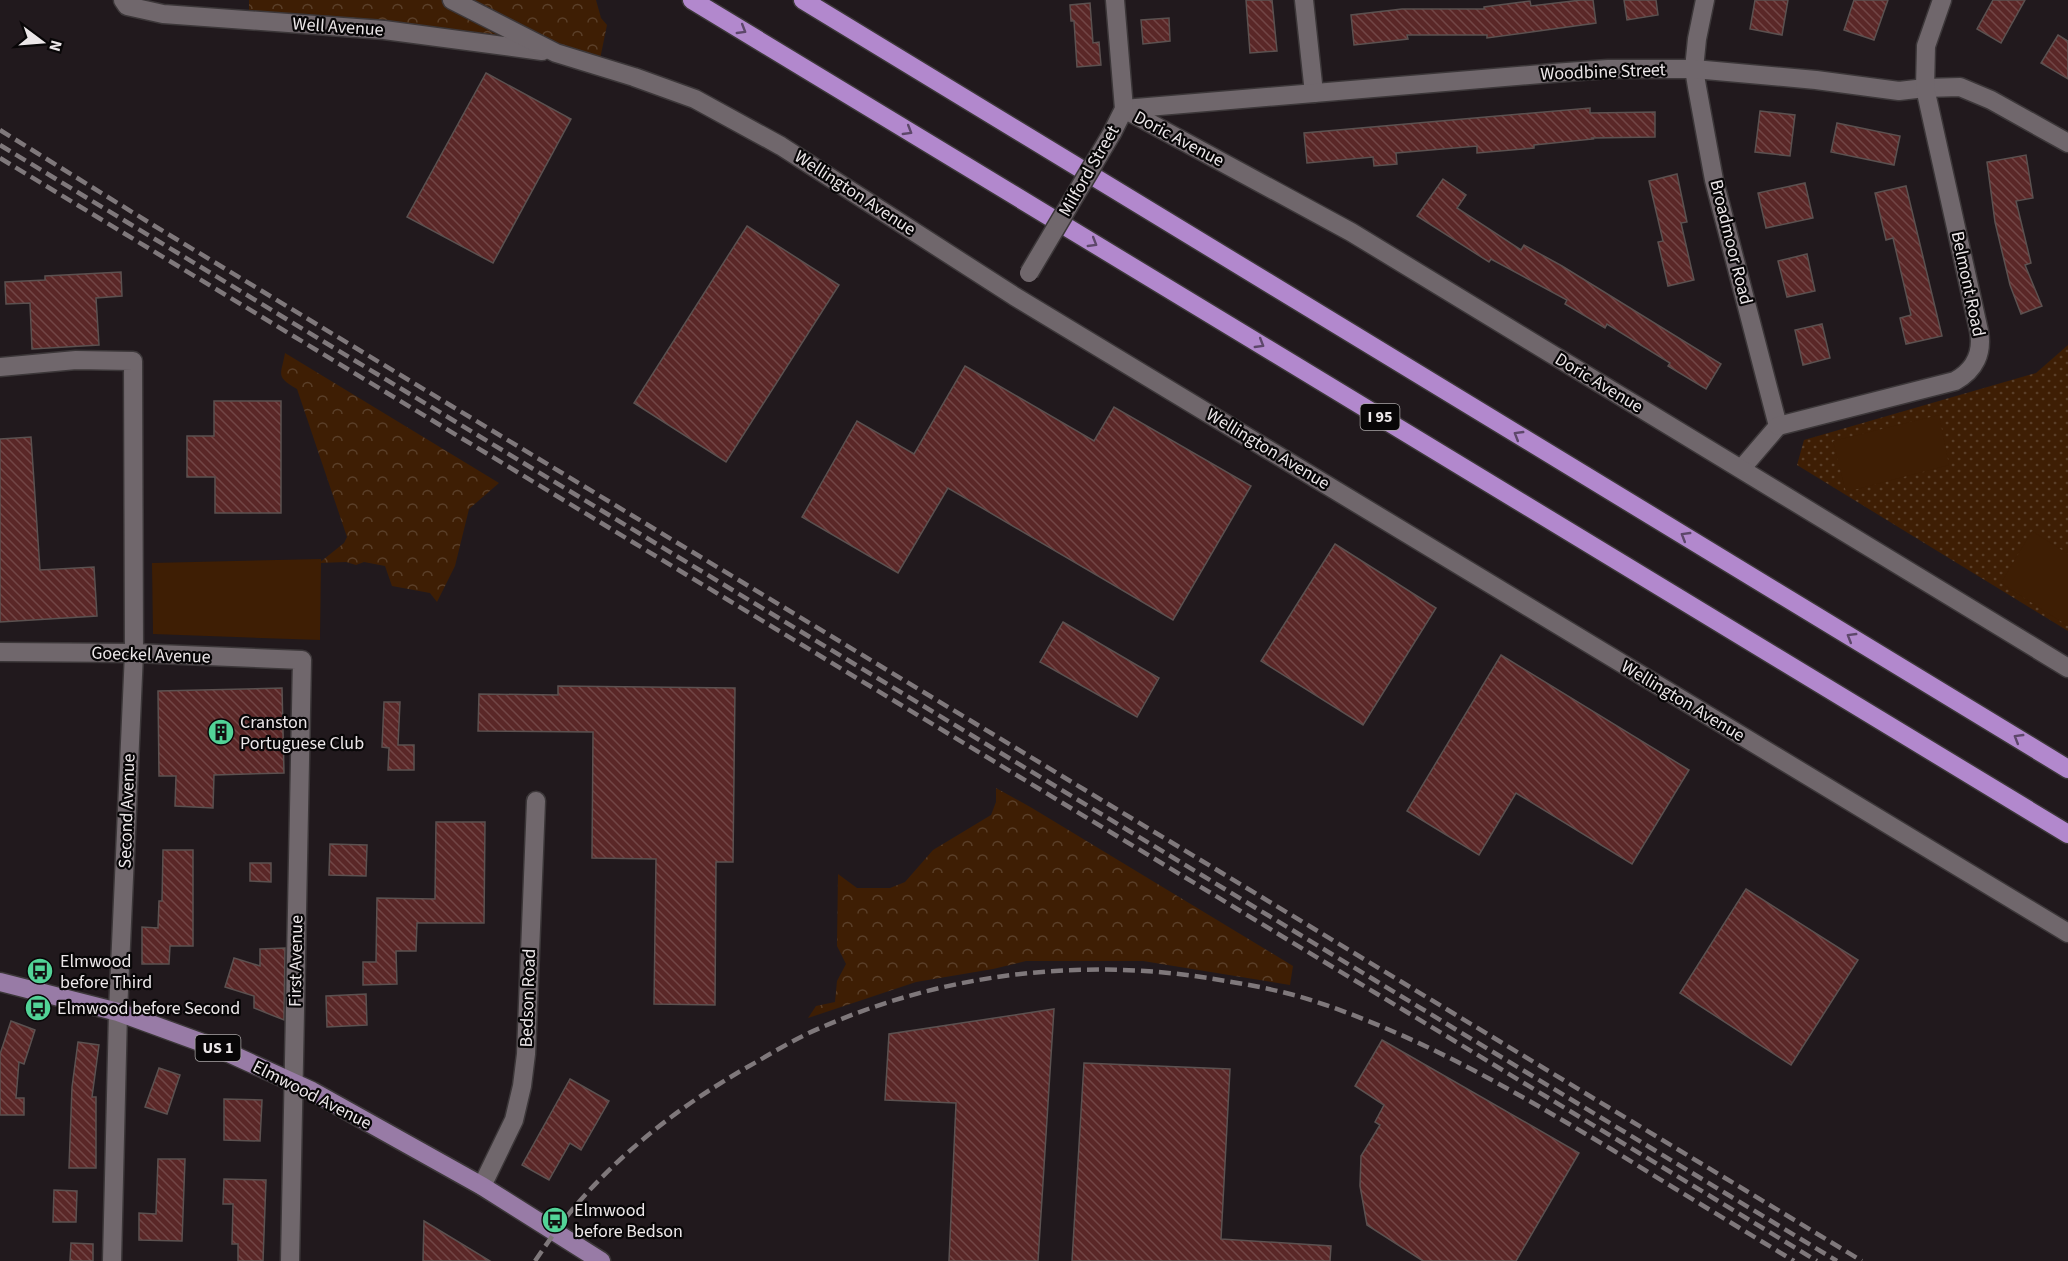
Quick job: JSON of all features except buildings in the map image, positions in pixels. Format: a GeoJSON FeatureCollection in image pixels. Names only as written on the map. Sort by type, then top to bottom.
{"type":"FeatureCollection","features":[{"type":"Feature","properties":{"kind":"highway","name":"I 95"},"geometry":{"type":"LineString","coordinates":[[692,0],[2068,834]]}},
{"type":"Feature","properties":{"kind":"highway"},"geometry":{"type":"LineString","coordinates":[[803,0],[2068,769]]}},
{"type":"Feature","properties":{"kind":"main road","name":"Elmwood Avenue"},"geometry":{"type":"LineString","coordinates":[[0,982],[118,1012],[222,1050],[312,1091],[483,1186],[601,1261]]}},
{"type":"Feature","properties":{"kind":"street","name":"Well Avenue"},"geometry":{"type":"LineString","coordinates":[[123,0],[127,6],[163,14],[384,30],[556,53]]}},
{"type":"Feature","properties":{"kind":"street","name":"Wellington Avenue"},"geometry":{"type":"LineString","coordinates":[[452,0],[556,53],[695,99],[781,146],[1014,296],[2068,933]]}},
{"type":"Feature","properties":{"kind":"street","name":"Milford Street"},"geometry":{"type":"LineString","coordinates":[[1014,296],[1112,133],[1124,109],[1114,0]]}},
{"type":"Feature","properties":{"kind":"street"},"geometry":{"type":"LineString","coordinates":[[1304,0],[1314,93]]}},
{"type":"Feature","properties":{"kind":"street","name":"Broadmoor Road"},"geometry":{"type":"LineString","coordinates":[[1705,0],[1694,69],[1714,180],[1778,426]]}},
{"type":"Feature","properties":{"kind":"street","name":"Belmont Road"},"geometry":{"type":"LineString","coordinates":[[1778,426],[1955,381],[1966,375],[1979,355],[1982,344],[1925,88],[1926,46],[1942,0]]}},
{"type":"Feature","properties":{"kind":"street","name":"Woodbine Street"},"geometry":{"type":"LineString","coordinates":[[1124,109],[1553,72],[1608,69],[1694,69],[1816,80],[1899,91],[1960,87],[1991,100],[2068,143]]}},
{"type":"Feature","properties":{"kind":"street","name":"Doric Avenue"},"geometry":{"type":"LineString","coordinates":[[1124,109],[1351,232],[2068,668]]}},
{"type":"Feature","properties":{"kind":"street","name":"Second Avenue"},"geometry":{"type":"LineString","coordinates":[[0,367],[76,360],[133,361],[134,653],[118,1012],[112,1261]]}},
{"type":"Feature","properties":{"kind":"street"},"geometry":{"type":"LineString","coordinates":[[1742,468],[1778,426]]}},
{"type":"Feature","properties":{"kind":"street","name":"Goeckel Avenue"},"geometry":{"type":"LineString","coordinates":[[0,652],[134,653],[302,660]]}},
{"type":"Feature","properties":{"kind":"street","name":"First Avenue"},"geometry":{"type":"LineString","coordinates":[[290,1261],[302,660]]}},
{"type":"Feature","properties":{"kind":"street","name":"Bedson Road"},"geometry":{"type":"LineString","coordinates":[[483,1186],[514,1120],[522,1086],[526,1054],[536,801]]}},
{"type":"Feature","properties":{"kind":"green space"},"geometry":{"type":"Polygon","coordinates":[[[249,0],[596,0],[601,18],[607,25],[599,64],[252,15],[249,11],[249,0]]]}},
{"type":"Feature","properties":{"kind":"green space"},"geometry":{"type":"Polygon","coordinates":[[[2068,345],[2068,631],[1797,465],[1804,440],[2036,373],[2068,345]]]}},
{"type":"Feature","properties":{"kind":"green space"},"geometry":{"type":"Polygon","coordinates":[[[285,353],[499,483],[469,509],[455,566],[437,602],[430,593],[392,586],[385,566],[364,562],[356,565],[346,562],[319,563],[344,543],[347,537],[297,389],[282,378],[281,371],[285,353]]]}},
{"type":"Feature","properties":{"kind":"green space"},"geometry":{"type":"Polygon","coordinates":[[[1939,415],[1949,465],[1846,492],[1833,441],[1939,415]]]}},
{"type":"Feature","properties":{"kind":"green space"},"geometry":{"type":"Polygon","coordinates":[[[2032,531],[2068,554],[2068,626],[2001,583],[2032,531]]]}},
{"type":"Feature","properties":{"kind":"green space"},"geometry":{"type":"Polygon","coordinates":[[[321,559],[320,640],[153,634],[152,563],[321,559]]]}},
{"type":"Feature","properties":{"kind":"green space"},"geometry":{"type":"Polygon","coordinates":[[[996,788],[1293,966],[1290,985],[1143,961],[1026,961],[916,982],[808,1018],[816,1006],[835,1002],[837,981],[846,964],[837,946],[838,874],[857,888],[890,888],[905,882],[933,850],[991,815],[996,802],[996,788]]]}},
{"type":"Feature","properties":{"kind":"railway"},"geometry":{"type":"LineString","coordinates":[[0,130],[1862,1261]]}},
{"type":"Feature","properties":{"kind":"railway"},"geometry":{"type":"LineString","coordinates":[[0,145],[1837,1261]]}},
{"type":"Feature","properties":{"kind":"railway"},"geometry":{"type":"LineString","coordinates":[[0,158],[1817,1261]]}},
{"type":"Feature","properties":{"kind":"railway"},"geometry":{"type":"LineString","coordinates":[[535,1261],[561,1224],[596,1183],[655,1129],[721,1083],[801,1037],[868,1009],[918,994],[968,982],[1019,974],[1071,970],[1123,970],[1226,981],[1294,995],[1356,1016],[1468,1067],[1611,1149],[1794,1261]]}},
{"type":"Feature","properties":{"kind":"place","name":"Cranston Portuguese Club"},"geometry":{"type":"Point","coordinates":[221,732]}},
{"type":"Feature","properties":{"kind":"place","name":"Elmwood before Third"},"geometry":{"type":"Point","coordinates":[40,971]}},
{"type":"Feature","properties":{"kind":"place","name":"Elmwood before Second"},"geometry":{"type":"Point","coordinates":[38,1008]}},
{"type":"Feature","properties":{"kind":"place","name":"Elmwood before Bedson"},"geometry":{"type":"Point","coordinates":[555,1220]}}]}
